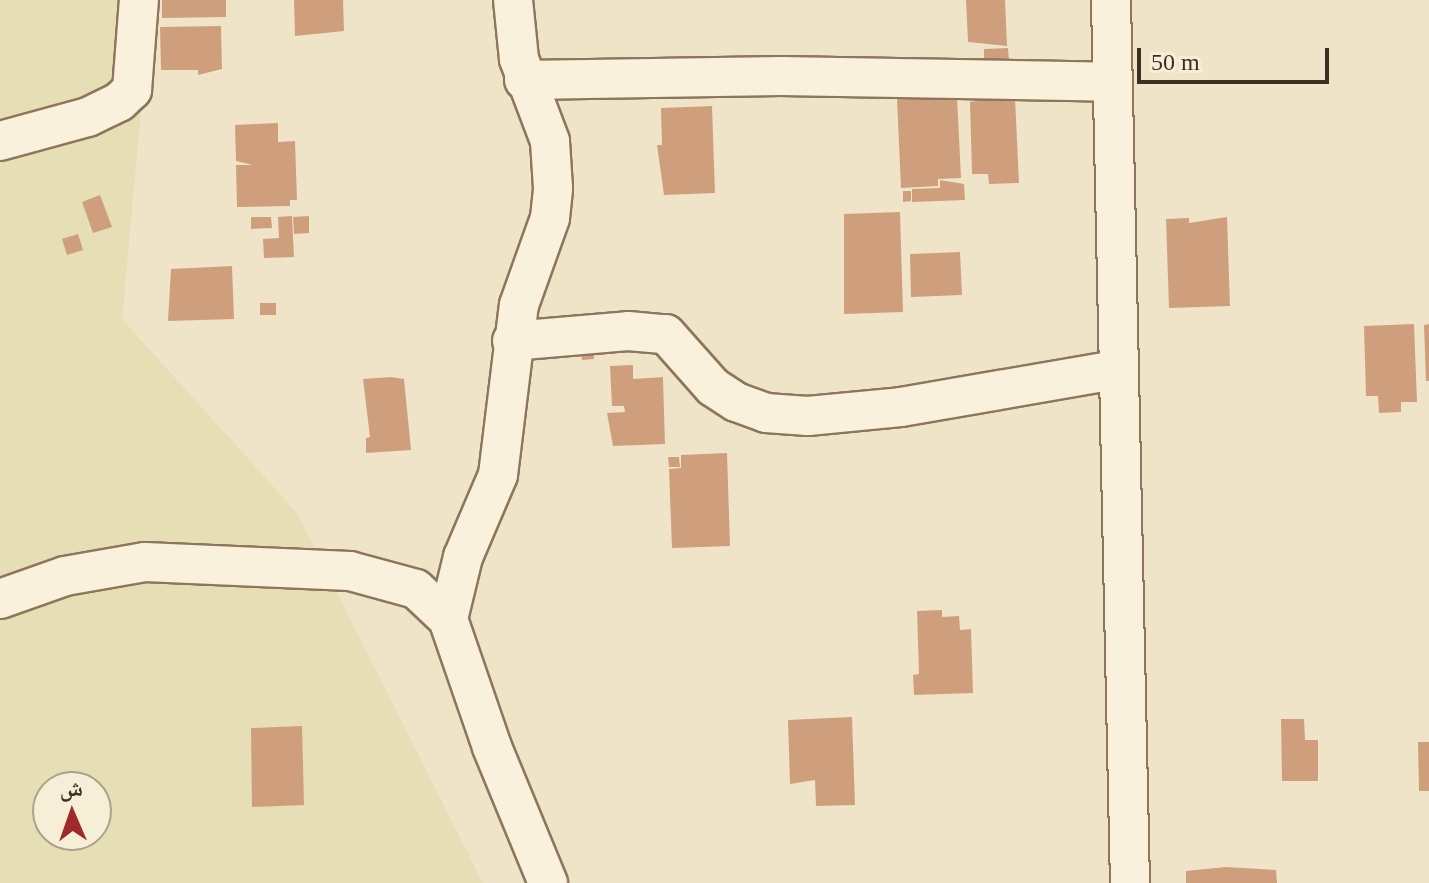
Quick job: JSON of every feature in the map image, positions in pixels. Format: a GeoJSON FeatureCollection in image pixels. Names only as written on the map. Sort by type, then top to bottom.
{"type":"FeatureCollection","features":[{"type":"Feature","properties":{"kind":"street"},"geometry":{"type":"LineString","coordinates":[[0,141],[88,117],[132,90],[139,0]]}},
{"type":"Feature","properties":{"kind":"street"},"geometry":{"type":"LineString","coordinates":[[448,619],[463,557],[498,475],[512,341],[519,305],[550,218],[553,188],[550,141],[524,80],[513,0]]}},
{"type":"Feature","properties":{"kind":"street"},"geometry":{"type":"LineString","coordinates":[[1111,0],[1116,370],[1130,883]]}},
{"type":"Feature","properties":{"kind":"street"},"geometry":{"type":"LineString","coordinates":[[524,80],[796,76],[1111,82]]}},
{"type":"Feature","properties":{"kind":"street"},"geometry":{"type":"LineString","coordinates":[[512,341],[628,331],[666,334],[713,387],[736,402],[766,413],[808,416],[901,407],[1116,370]]}},
{"type":"Feature","properties":{"kind":"street"},"geometry":{"type":"LineString","coordinates":[[0,599],[65,576],[145,562],[301,567],[385,577],[416,589],[448,619],[492,747],[548,883]]}},
{"type":"Feature","properties":{"kind":"shaded area"},"geometry":{"type":"Polygon","coordinates":[[[0,0],[151,0],[122,319],[297,513],[483,883],[0,883],[0,0]]]}},
{"type":"Feature","properties":{"kind":"building"},"geometry":{"type":"Polygon","coordinates":[[[162,0],[226,0],[226,17],[162,18],[162,0]]]}},
{"type":"Feature","properties":{"kind":"building"},"geometry":{"type":"Polygon","coordinates":[[[294,0],[343,0],[344,31],[295,36],[294,0]]]}},
{"type":"Feature","properties":{"kind":"building"},"geometry":{"type":"Polygon","coordinates":[[[966,0],[1005,0],[1007,46],[968,42],[966,0]]]}},
{"type":"Feature","properties":{"kind":"building"},"geometry":{"type":"Polygon","coordinates":[[[221,26],[222,69],[198,75],[198,70],[161,70],[160,27],[221,26]]]}},
{"type":"Feature","properties":{"kind":"building"},"geometry":{"type":"Polygon","coordinates":[[[1008,48],[1009,61],[984,62],[984,49],[1008,48]]]}},
{"type":"Feature","properties":{"kind":"building"},"geometry":{"type":"Polygon","coordinates":[[[957,97],[961,178],[938,179],[938,186],[901,188],[897,99],[957,97]]]}},
{"type":"Feature","properties":{"kind":"building"},"geometry":{"type":"Polygon","coordinates":[[[1015,98],[1019,183],[989,184],[988,174],[972,174],[970,102],[1015,98]]]}},
{"type":"Feature","properties":{"kind":"building"},"geometry":{"type":"Polygon","coordinates":[[[712,106],[715,193],[664,195],[657,145],[662,145],[661,108],[712,106]]]}},
{"type":"Feature","properties":{"kind":"building"},"geometry":{"type":"Polygon","coordinates":[[[278,123],[278,142],[295,141],[297,200],[290,200],[290,206],[237,207],[236,165],[253,165],[236,161],[235,125],[278,123]]]}},
{"type":"Feature","properties":{"kind":"building"},"geometry":{"type":"Polygon","coordinates":[[[940,180],[964,184],[965,200],[912,202],[912,189],[940,188],[940,180]]]}},
{"type":"Feature","properties":{"kind":"building"},"geometry":{"type":"Polygon","coordinates":[[[903,191],[911,191],[911,201],[903,202],[903,191]]]}},
{"type":"Feature","properties":{"kind":"building"},"geometry":{"type":"Polygon","coordinates":[[[100,195],[112,227],[93,233],[82,202],[100,195]]]}},
{"type":"Feature","properties":{"kind":"building"},"geometry":{"type":"Polygon","coordinates":[[[900,212],[903,312],[844,314],[844,214],[900,212]]]}},
{"type":"Feature","properties":{"kind":"building"},"geometry":{"type":"Polygon","coordinates":[[[292,216],[294,257],[264,258],[263,239],[279,238],[278,217],[292,216]]]}},
{"type":"Feature","properties":{"kind":"building"},"geometry":{"type":"Polygon","coordinates":[[[309,216],[309,233],[294,234],[293,217],[309,216]]]}},
{"type":"Feature","properties":{"kind":"building"},"geometry":{"type":"Polygon","coordinates":[[[251,217],[271,217],[272,228],[251,229],[251,217]]]}},
{"type":"Feature","properties":{"kind":"building"},"geometry":{"type":"Polygon","coordinates":[[[1227,217],[1230,306],[1169,308],[1166,219],[1189,218],[1189,223],[1227,217]]]}},
{"type":"Feature","properties":{"kind":"building"},"geometry":{"type":"Polygon","coordinates":[[[78,234],[83,250],[67,255],[62,239],[78,234]]]}},
{"type":"Feature","properties":{"kind":"building"},"geometry":{"type":"Polygon","coordinates":[[[960,252],[962,295],[911,297],[910,254],[960,252]]]}},
{"type":"Feature","properties":{"kind":"building"},"geometry":{"type":"Polygon","coordinates":[[[232,266],[234,319],[168,321],[171,269],[232,266]]]}},
{"type":"Feature","properties":{"kind":"building"},"geometry":{"type":"Polygon","coordinates":[[[260,303],[276,303],[276,315],[260,315],[260,303]]]}},
{"type":"Feature","properties":{"kind":"building"},"geometry":{"type":"Polygon","coordinates":[[[1414,324],[1417,402],[1401,402],[1401,412],[1379,413],[1378,396],[1366,396],[1364,326],[1414,324]]]}},
{"type":"Feature","properties":{"kind":"building"},"geometry":{"type":"Polygon","coordinates":[[[1429,324],[1429,381],[1426,381],[1424,325],[1429,324]]]}},
{"type":"Feature","properties":{"kind":"building"},"geometry":{"type":"Polygon","coordinates":[[[594,349],[594,359],[582,360],[581,350],[594,349]]]}},
{"type":"Feature","properties":{"kind":"building"},"geometry":{"type":"Polygon","coordinates":[[[633,365],[633,379],[663,377],[665,444],[613,446],[607,413],[625,412],[624,406],[612,406],[610,366],[633,365]]]}},
{"type":"Feature","properties":{"kind":"building"},"geometry":{"type":"Polygon","coordinates":[[[363,379],[404,379],[411,450],[366,453],[366,438],[370,437],[363,379]]]}},
{"type":"Feature","properties":{"kind":"building"},"geometry":{"type":"Polygon","coordinates":[[[727,453],[730,546],[672,548],[669,469],[681,468],[681,455],[727,453]]]}},
{"type":"Feature","properties":{"kind":"building"},"geometry":{"type":"Polygon","coordinates":[[[668,457],[679,457],[680,467],[669,467],[668,457]]]}},
{"type":"Feature","properties":{"kind":"building"},"geometry":{"type":"Polygon","coordinates":[[[942,610],[942,617],[959,616],[960,630],[971,629],[973,693],[914,695],[913,675],[919,674],[917,611],[942,610]]]}},
{"type":"Feature","properties":{"kind":"building"},"geometry":{"type":"Polygon","coordinates":[[[852,717],[855,805],[816,806],[815,780],[790,784],[788,720],[852,717]]]}},
{"type":"Feature","properties":{"kind":"building"},"geometry":{"type":"Polygon","coordinates":[[[1281,719],[1304,719],[1305,740],[1318,740],[1318,781],[1282,781],[1281,719]]]}},
{"type":"Feature","properties":{"kind":"building"},"geometry":{"type":"Polygon","coordinates":[[[302,726],[304,805],[252,807],[251,728],[302,726]]]}},
{"type":"Feature","properties":{"kind":"building"},"geometry":{"type":"Polygon","coordinates":[[[1418,742],[1429,742],[1429,791],[1419,791],[1418,742]]]}},
{"type":"Feature","properties":{"kind":"building"},"geometry":{"type":"Polygon","coordinates":[[[1226,867],[1276,870],[1277,883],[1186,883],[1186,871],[1226,867]]]}}]}
